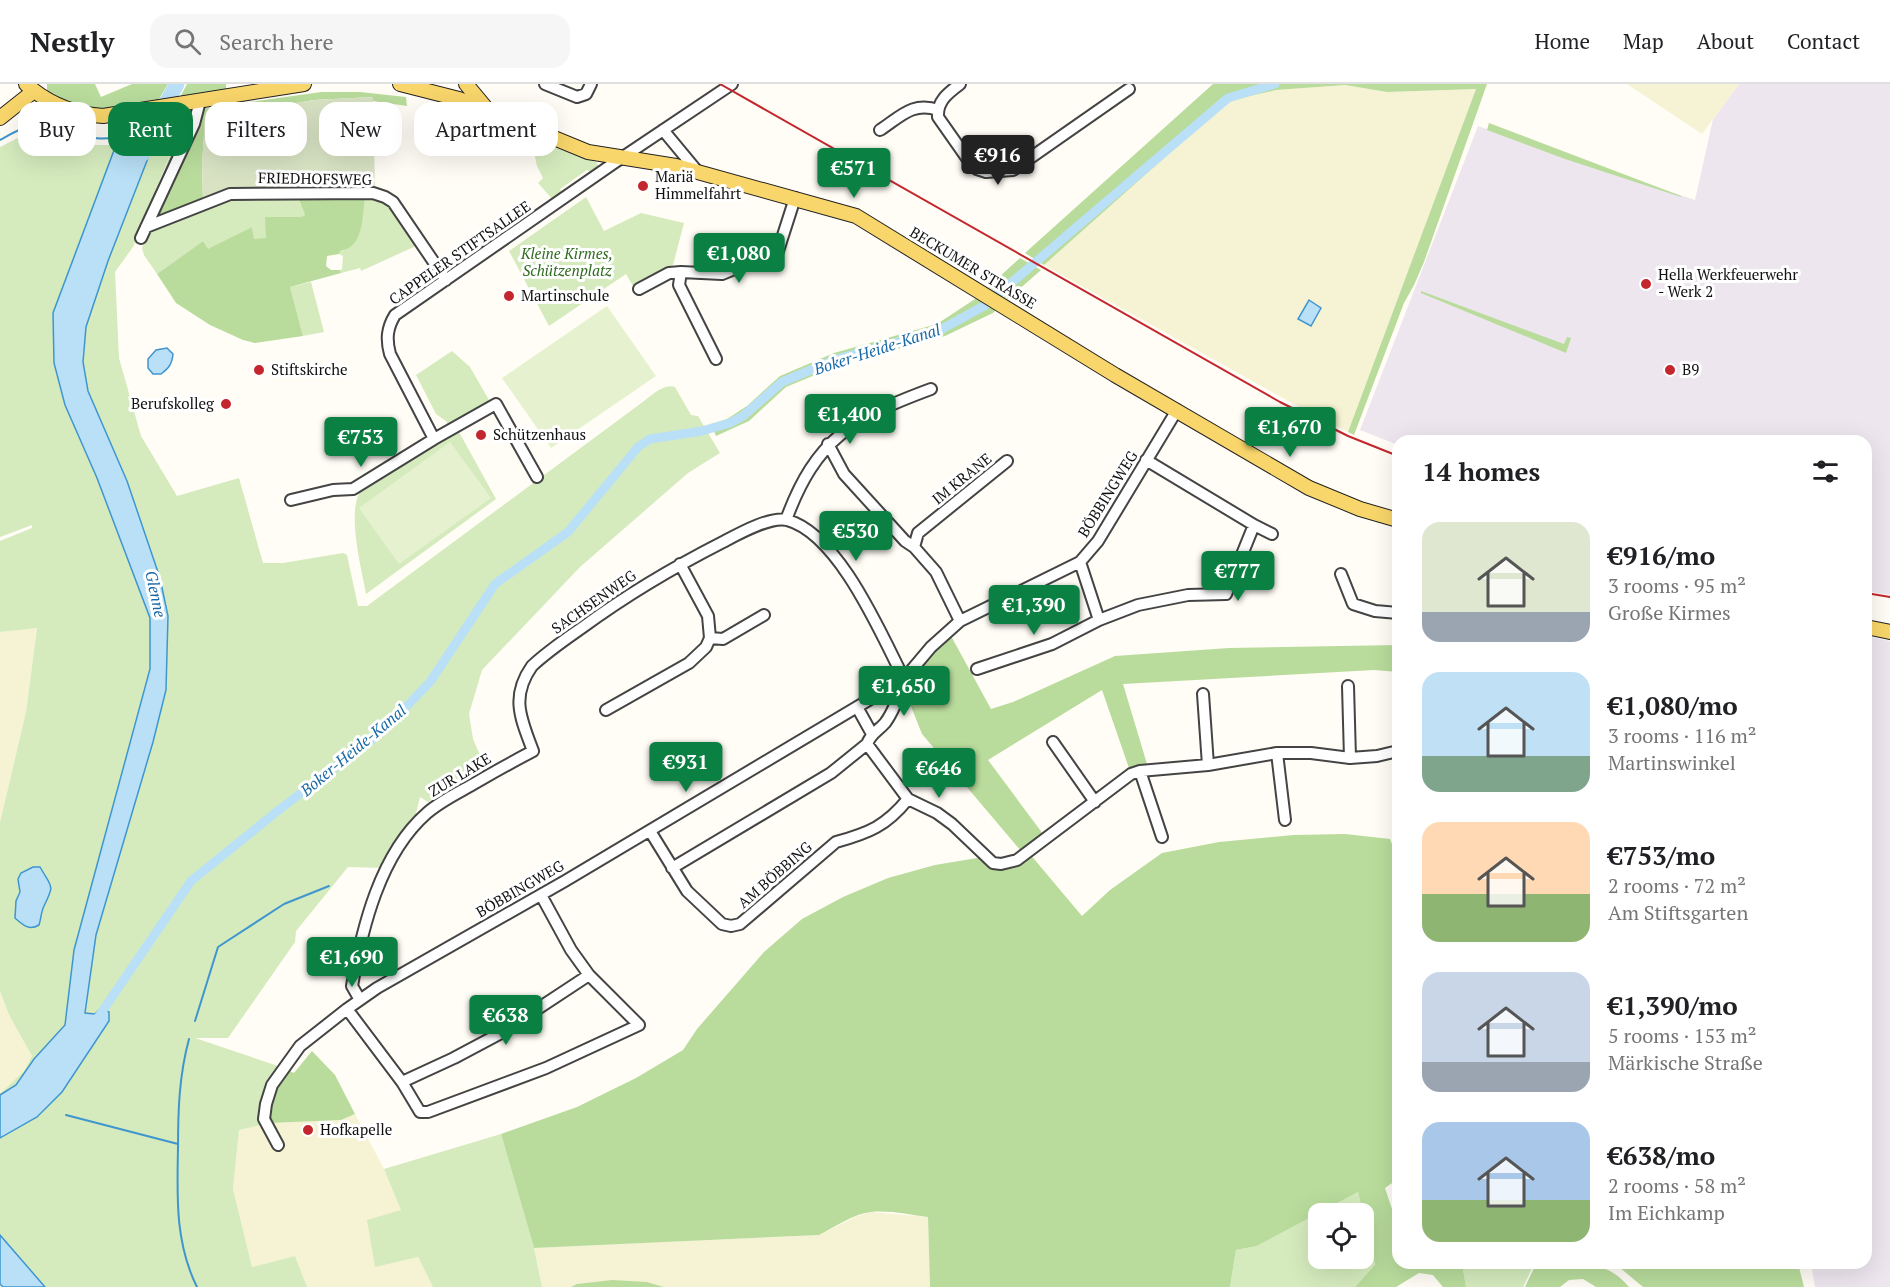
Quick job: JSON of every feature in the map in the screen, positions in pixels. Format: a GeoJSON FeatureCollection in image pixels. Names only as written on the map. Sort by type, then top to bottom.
{"type":"FeatureCollection","features":[{"type":"Feature","properties":{"kind":"main road"},"geometry":{"type":"LineString","coordinates":[[0,118],[30,88],[55,105],[89,115],[103,116],[304,84]]}},
{"type":"Feature","properties":{"kind":"main road","name":"BECKUMER STRASSE"},"geometry":{"type":"LineString","coordinates":[[400,84],[448,89],[473,102]]}},
{"type":"Feature","properties":{"kind":"main road"},"geometry":{"type":"LineString","coordinates":[[466,84],[482,102]]}},
{"type":"Feature","properties":{"kind":"main road","name":"BECKUMER STRASSE"},"geometry":{"type":"LineString","coordinates":[[558,140],[606,156],[653,161],[697,171],[856,216],[1309,488],[1360,509],[1392,518]]}},
{"type":"Feature","properties":{"kind":"main road"},"geometry":{"type":"LineString","coordinates":[[1872,628],[1890,632]]}},
{"type":"Feature","properties":{"kind":"street"},"geometry":{"type":"LineString","coordinates":[[545,84],[577,97],[586,94],[591,84]]}},
{"type":"Feature","properties":{"kind":"street","name":"CAPPELER STIFTSALLEE"},"geometry":{"type":"LineString","coordinates":[[434,439],[390,354],[387,336],[390,323],[395,315],[732,84]]}},
{"type":"Feature","properties":{"kind":"street"},"geometry":{"type":"LineString","coordinates":[[960,84],[946,95],[938,110],[942,124],[971,164],[986,172],[1013,170],[1128,89]]}},
{"type":"Feature","properties":{"kind":"street"},"geometry":{"type":"LineString","coordinates":[[141,238],[194,124],[199,101]]}},
{"type":"Feature","properties":{"kind":"street"},"geometry":{"type":"LineString","coordinates":[[880,130],[914,107],[921,106],[938,110]]}},
{"type":"Feature","properties":{"kind":"street"},"geometry":{"type":"LineString","coordinates":[[663,130],[697,171]]}},
{"type":"Feature","properties":{"kind":"street","name":"FRIEDHOFSWEG"},"geometry":{"type":"LineString","coordinates":[[146,227],[230,194],[373,193],[385,196],[393,202],[446,280]]}},
{"type":"Feature","properties":{"kind":"street"},"geometry":{"type":"LineString","coordinates":[[639,289],[669,273],[722,274],[778,251],[795,198]]}},
{"type":"Feature","properties":{"kind":"street"},"geometry":{"type":"LineString","coordinates":[[681,272],[679,285],[716,359]]}},
{"type":"Feature","properties":{"kind":"street"},"geometry":{"type":"LineString","coordinates":[[904,679],[861,597],[831,550],[804,529],[786,520],[798,489],[811,466],[828,444],[858,420],[931,389]]}},
{"type":"Feature","properties":{"kind":"street"},"geometry":{"type":"LineString","coordinates":[[291,501],[333,490],[353,489],[496,404],[537,477]]}},
{"type":"Feature","properties":{"kind":"street","name":"BÖBBINGWEG"},"geometry":{"type":"LineString","coordinates":[[278,1145],[264,1119],[266,1104],[272,1085],[300,1046],[347,1008],[377,988],[541,895],[904,679],[931,646],[960,621],[1080,562],[1098,542],[1177,410]]}},
{"type":"Feature","properties":{"kind":"street"},"geometry":{"type":"LineString","coordinates":[[828,444],[844,474],[905,542],[914,547],[936,572],[960,621]]}},
{"type":"Feature","properties":{"kind":"street"},"geometry":{"type":"LineString","coordinates":[[1146,460],[1272,534]]}},
{"type":"Feature","properties":{"kind":"street","name":"IM KRANE"},"geometry":{"type":"LineString","coordinates":[[914,547],[918,533],[1007,462]]}},
{"type":"Feature","properties":{"kind":"street","name":"SACHSENWEG"},"geometry":{"type":"LineString","coordinates":[[533,751],[519,714],[518,704],[527,674],[532,666],[623,598],[680,564],[756,525],[786,520]]}},
{"type":"Feature","properties":{"kind":"street"},"geometry":{"type":"LineString","coordinates":[[977,669],[1052,644],[1099,620],[1138,605],[1188,595],[1226,594],[1254,525]]}},
{"type":"Feature","properties":{"kind":"street"},"geometry":{"type":"LineString","coordinates":[[1080,562],[1099,620]]}},
{"type":"Feature","properties":{"kind":"street"},"geometry":{"type":"LineString","coordinates":[[606,710],[689,663],[701,653],[710,638],[708,616],[680,564]]}},
{"type":"Feature","properties":{"kind":"street"},"geometry":{"type":"LineString","coordinates":[[1341,574],[1353,604],[1375,611],[1392,612]]}},
{"type":"Feature","properties":{"kind":"street"},"geometry":{"type":"LineString","coordinates":[[710,638],[723,639],[764,615]]}},
{"type":"Feature","properties":{"kind":"street","name":"BÖBBINGWEG"},"geometry":{"type":"LineString","coordinates":[[869,739],[884,723],[904,679]]}},
{"type":"Feature","properties":{"kind":"street"},"geometry":{"type":"LineString","coordinates":[[1348,686],[1350,758]]}},
{"type":"Feature","properties":{"kind":"street"},"geometry":{"type":"LineString","coordinates":[[1203,694],[1208,765]]}},
{"type":"Feature","properties":{"kind":"street"},"geometry":{"type":"LineString","coordinates":[[857,707],[869,739],[908,799],[937,813],[993,863],[1001,864],[1017,860],[1131,774],[1140,771],[1208,765],[1277,753],[1311,753],[1350,758],[1392,752]]}},
{"type":"Feature","properties":{"kind":"street"},"geometry":{"type":"LineString","coordinates":[[672,868],[831,773],[869,739]]}},
{"type":"Feature","properties":{"kind":"street"},"geometry":{"type":"LineString","coordinates":[[1053,742],[1095,802]]}},
{"type":"Feature","properties":{"kind":"street","name":"ZUR LAKE"},"geometry":{"type":"LineString","coordinates":[[360,1000],[352,986],[358,951],[391,857],[411,829],[427,813],[451,796],[533,751]]}},
{"type":"Feature","properties":{"kind":"street"},"geometry":{"type":"LineString","coordinates":[[1277,753],[1285,819]]}},
{"type":"Feature","properties":{"kind":"street"},"geometry":{"type":"LineString","coordinates":[[1140,771],[1161,837]]}},
{"type":"Feature","properties":{"kind":"street","name":"AM BÖBBING"},"geometry":{"type":"LineString","coordinates":[[650,831],[687,891],[722,924],[730,926],[740,924],[836,842],[884,824],[908,799]]}},
{"type":"Feature","properties":{"kind":"street"},"geometry":{"type":"LineString","coordinates":[[347,1008],[402,1082],[420,1112],[428,1112],[546,1068],[639,1025],[589,975],[571,950],[541,895]]}},
{"type":"Feature","properties":{"kind":"street"},"geometry":{"type":"LineString","coordinates":[[402,1082],[501,1033],[589,975]]}},
{"type":"Feature","properties":{"kind":"shaded area"},"geometry":{"type":"Polygon","coordinates":[[[1627,84],[1739,84],[1702,134],[1627,84]]]}},
{"type":"Feature","properties":{"kind":"shaded area"},"geometry":{"type":"Polygon","coordinates":[[[1739,84],[1890,84],[1890,595],[1872,592],[1872,435],[1392,435],[1392,443],[1360,430],[1478,126],[1695,200],[1713,119],[1739,84]]]}},
{"type":"Feature","properties":{"kind":"shaded area"},"geometry":{"type":"Polygon","coordinates":[[[1345,85],[1387,92],[1476,89],[1348,432],[1044,265],[1228,101],[1276,90],[1345,85]]]}},
{"type":"Feature","properties":{"kind":"shaded area"},"geometry":{"type":"Polygon","coordinates":[[[37,627],[26,712],[0,822],[0,632],[37,627]]]}},
{"type":"Feature","properties":{"kind":"shaded area"},"geometry":{"type":"Polygon","coordinates":[[[1872,637],[1890,641],[1890,1287],[1815,1287],[1812,1269],[1872,1269],[1872,637]]]}},
{"type":"Feature","properties":{"kind":"shaded area"},"geometry":{"type":"Polygon","coordinates":[[[0,991],[9,1015],[34,1059],[16,1085],[0,1095],[0,991]]]}},
{"type":"Feature","properties":{"kind":"shaded area"},"geometry":{"type":"Polygon","coordinates":[[[355,1114],[384,1169],[402,1210],[376,1266],[418,1257],[433,1287],[307,1287],[295,1256],[252,1267],[233,1189],[239,1130],[270,1123],[341,1120],[355,1114]]]}},
{"type":"Feature","properties":{"kind":"shaded area"},"geometry":{"type":"Polygon","coordinates":[[[870,1212],[928,1217],[930,1287],[664,1287],[647,1282],[542,1287],[534,1248],[819,1235],[870,1212]]]}},
{"type":"Feature","properties":{"kind":"green space"},"geometry":{"type":"Polygon","coordinates":[[[47,84],[95,84],[101,97],[132,84],[168,84],[157,102],[108,102],[108,109],[100,110],[96,109],[96,102],[67,102],[47,92],[47,84]]]}},
{"type":"Feature","properties":{"kind":"green space"},"geometry":{"type":"Polygon","coordinates":[[[187,84],[226,84],[226,92],[178,101],[187,84]]]}},
{"type":"Feature","properties":{"kind":"green space"},"geometry":{"type":"Polygon","coordinates":[[[1213,84],[1487,84],[1424,262],[1404,303],[1354,435],[1348,432],[1476,89],[1387,92],[1345,85],[1276,90],[1228,101],[1044,265],[1025,253],[1213,84]]]}},
{"type":"Feature","properties":{"kind":"green space"},"geometry":{"type":"Polygon","coordinates":[[[321,92],[360,92],[406,97],[407,106],[402,105],[402,102],[373,101],[373,97],[302,102],[250,102],[321,92]]]}},
{"type":"Feature","properties":{"kind":"green space"},"geometry":{"type":"Polygon","coordinates":[[[373,97],[373,102],[319,102],[319,156],[374,156],[375,188],[330,186],[330,189],[203,200],[202,165],[205,118],[205,156],[307,156],[307,102],[302,102],[373,97]]]}},
{"type":"Feature","properties":{"kind":"green space"},"geometry":{"type":"Polygon","coordinates":[[[205,108],[203,200],[165,215],[148,213],[170,156],[193,156],[193,110],[205,108]]]}},
{"type":"Feature","properties":{"kind":"green space"},"geometry":{"type":"Polygon","coordinates":[[[1489,123],[1681,197],[1565,159],[1487,130],[1489,123]]]}},
{"type":"Feature","properties":{"kind":"green space"},"geometry":{"type":"Polygon","coordinates":[[[18,138],[18,156],[96,156],[96,145],[108,145],[108,156],[112,156],[73,261],[80,364],[160,638],[73,1019],[0,1127],[0,1094],[24,1071],[32,1056],[9,1015],[0,991],[0,822],[26,712],[37,628],[0,632],[0,541],[32,528],[32,525],[0,537],[0,147],[18,138]]]}},
{"type":"Feature","properties":{"kind":"green space"},"geometry":{"type":"Polygon","coordinates":[[[558,149],[596,162],[598,165],[593,174],[587,170],[560,189],[564,195],[554,201],[538,183],[543,178],[535,156],[558,156],[558,149]]]}},
{"type":"Feature","properties":{"kind":"green space"},"geometry":{"type":"Polygon","coordinates":[[[149,156],[169,156],[133,247],[115,272],[119,358],[141,436],[177,496],[239,478],[263,563],[283,563],[343,553],[347,555],[358,606],[367,606],[661,389],[675,387],[691,415],[698,416],[720,453],[688,473],[580,567],[482,670],[469,714],[473,739],[486,769],[428,802],[420,797],[414,821],[385,868],[348,867],[296,931],[295,942],[228,1038],[195,1038],[284,1068],[275,1091],[270,1123],[239,1130],[233,1189],[252,1267],[295,1256],[307,1287],[45,1287],[0,1235],[0,1138],[37,1117],[95,1014],[85,1013],[96,935],[166,690],[168,616],[160,578],[127,481],[88,391],[83,362],[86,327],[108,261],[149,156]]]}},
{"type":"Feature","properties":{"kind":"green space"},"geometry":{"type":"Polygon","coordinates":[[[298,197],[305,215],[266,217],[266,238],[254,240],[252,227],[208,250],[203,241],[157,274],[144,255],[142,248],[149,231],[230,199],[298,197]]]}},
{"type":"Feature","properties":{"kind":"green space"},"geometry":{"type":"Polygon","coordinates":[[[298,197],[365,198],[358,238],[348,249],[340,251],[339,254],[327,256],[326,266],[331,270],[340,270],[341,273],[290,287],[303,336],[255,343],[243,340],[210,325],[176,303],[157,274],[203,241],[208,249],[252,227],[254,239],[266,238],[265,217],[305,215],[298,197]]]}},
{"type":"Feature","properties":{"kind":"green space","name":"Kleine Kirmes, Schützenplatz"},"geometry":{"type":"Polygon","coordinates":[[[586,197],[604,231],[641,213],[684,223],[673,265],[633,286],[626,274],[549,326],[509,251],[586,197]]]}},
{"type":"Feature","properties":{"kind":"green space"},"geometry":{"type":"Polygon","coordinates":[[[365,198],[374,199],[390,208],[416,246],[361,271],[360,268],[341,273],[343,256],[339,254],[358,236],[365,198]]]}},
{"type":"Feature","properties":{"kind":"green space"},"geometry":{"type":"Polygon","coordinates":[[[1020,258],[1041,270],[1008,299],[988,287],[1020,258]]]}},
{"type":"Feature","properties":{"kind":"green space"},"geometry":{"type":"Polygon","coordinates":[[[311,282],[324,332],[303,336],[290,287],[311,282]]]}},
{"type":"Feature","properties":{"kind":"green space"},"geometry":{"type":"Polygon","coordinates":[[[1421,291],[1564,344],[1567,337],[1571,338],[1566,353],[1421,293],[1421,291]]]}},
{"type":"Feature","properties":{"kind":"green space"},"geometry":{"type":"Polygon","coordinates":[[[978,297],[997,309],[945,336],[839,365],[786,387],[749,421],[716,436],[711,424],[727,419],[747,406],[780,376],[834,353],[937,324],[978,297]]]}},
{"type":"Feature","properties":{"kind":"green space"},"geometry":{"type":"Polygon","coordinates":[[[607,306],[656,376],[551,448],[502,378],[607,306]]]}},
{"type":"Feature","properties":{"kind":"green space"},"geometry":{"type":"Polygon","coordinates":[[[452,351],[470,367],[489,400],[487,404],[448,425],[436,414],[416,375],[452,351]]]}},
{"type":"Feature","properties":{"kind":"green space"},"geometry":{"type":"Polygon","coordinates":[[[459,432],[496,499],[366,594],[356,538],[355,508],[358,495],[364,486],[459,432]]]}},
{"type":"Feature","properties":{"kind":"green space"},"geometry":{"type":"Polygon","coordinates":[[[450,442],[491,498],[399,564],[359,508],[450,442]]]}},
{"type":"Feature","properties":{"kind":"green space"},"geometry":{"type":"Polygon","coordinates":[[[951,636],[991,709],[1013,702],[1115,656],[1229,648],[1392,645],[1392,672],[1374,670],[1123,684],[1147,764],[1129,768],[1102,690],[988,760],[1043,834],[1021,851],[922,734],[910,704],[907,681],[951,636]]]}},
{"type":"Feature","properties":{"kind":"green space"},"geometry":{"type":"Polygon","coordinates":[[[1345,834],[1390,839],[1392,844],[1392,1183],[1385,1188],[1392,1209],[1392,1269],[1463,1269],[1466,1287],[1443,1287],[1433,1275],[1419,1273],[1396,1287],[1355,1287],[1371,1269],[1374,1269],[1375,1265],[1374,1203],[1361,1203],[1358,1192],[1337,1203],[1308,1203],[1308,1219],[1257,1246],[1236,1250],[1230,1287],[930,1287],[928,1217],[885,1212],[858,1215],[819,1235],[534,1248],[501,1134],[577,1107],[636,1078],[683,1050],[697,1029],[764,952],[802,919],[843,897],[888,878],[935,865],[983,857],[1002,865],[1029,853],[1082,916],[1110,890],[1162,853],[1219,842],[1293,835],[1345,834]]]}},
{"type":"Feature","properties":{"kind":"green space"},"geometry":{"type":"Polygon","coordinates":[[[312,1051],[335,1075],[355,1114],[341,1120],[270,1123],[275,1091],[284,1068],[294,1073],[312,1051]]]}},
{"type":"Feature","properties":{"kind":"green space"},"geometry":{"type":"Polygon","coordinates":[[[501,1134],[534,1248],[542,1287],[433,1287],[418,1257],[375,1267],[367,1220],[401,1210],[384,1169],[501,1134]]]}},
{"type":"Feature","properties":{"kind":"green space"},"geometry":{"type":"Polygon","coordinates":[[[1358,1192],[1361,1203],[1337,1203],[1358,1192]]]}},
{"type":"Feature","properties":{"kind":"green space"},"geometry":{"type":"Polygon","coordinates":[[[1308,1219],[1308,1269],[1372,1269],[1355,1287],[1230,1287],[1236,1250],[1257,1246],[1308,1219]]]}},
{"type":"Feature","properties":{"kind":"green space"},"geometry":{"type":"Polygon","coordinates":[[[1463,1269],[1532,1269],[1523,1287],[1466,1287],[1463,1269]]]}},
{"type":"Feature","properties":{"kind":"green space"},"geometry":{"type":"Polygon","coordinates":[[[1534,1269],[1604,1269],[1618,1276],[1629,1287],[1596,1287],[1583,1279],[1569,1280],[1560,1287],[1525,1287],[1534,1269]]]}},
{"type":"Feature","properties":{"kind":"green space"},"geometry":{"type":"Polygon","coordinates":[[[1621,1269],[1800,1269],[1804,1287],[1643,1287],[1621,1269]]]}},
{"type":"Feature","properties":{"kind":"green space"},"geometry":{"type":"Polygon","coordinates":[[[612,1280],[647,1282],[664,1287],[571,1287],[577,1284],[612,1280]]]}},
{"type":"Feature","properties":{"kind":"water"},"geometry":{"type":"Polygon","coordinates":[[[112,156],[149,156],[108,261],[86,327],[83,362],[88,391],[127,481],[160,578],[168,616],[166,690],[96,935],[85,1013],[95,1014],[101,1008],[109,1012],[109,1021],[62,1092],[37,1117],[0,1138],[0,1095],[16,1085],[34,1059],[65,1025],[74,950],[150,669],[150,618],[97,478],[65,405],[54,363],[53,313],[112,156]]]}},
{"type":"Feature","properties":{"kind":"water"},"geometry":{"type":"Polygon","coordinates":[[[1309,300],[1321,308],[1311,326],[1298,319],[1309,300]]]}},
{"type":"Feature","properties":{"kind":"water"},"geometry":{"type":"Polygon","coordinates":[[[167,348],[173,354],[170,366],[161,374],[153,374],[148,368],[148,359],[156,350],[167,348]]]}},
{"type":"Feature","properties":{"kind":"water"},"geometry":{"type":"Polygon","coordinates":[[[33,867],[40,867],[51,890],[39,925],[29,927],[15,918],[16,901],[20,892],[18,879],[21,873],[33,867]]]}},
{"type":"Feature","properties":{"kind":"water"},"geometry":{"type":"Polygon","coordinates":[[[0,1235],[45,1287],[3,1287],[0,1284],[0,1235]]]}},
{"type":"Feature","properties":{"kind":"waterway","name":"Glenne"},"geometry":{"type":"LineString","coordinates":[[167,102],[177,84]]}},
{"type":"Feature","properties":{"kind":"waterway","name":"Boker-Heide-Kanal"},"geometry":{"type":"LineString","coordinates":[[97,1019],[191,881],[280,809],[375,737],[405,708],[430,682],[495,584],[568,532],[638,447],[650,439],[702,431],[730,423],[743,416],[782,382],[837,359],[940,330],[984,306],[1228,98],[1275,84]]}},
{"type":"Feature","properties":{"kind":"waterway"},"geometry":{"type":"LineString","coordinates":[[0,140],[25,127],[37,125],[85,137],[108,138]]}},
{"type":"Feature","properties":{"kind":"waterway"},"geometry":{"type":"LineString","coordinates":[[195,1021],[218,947],[284,904],[329,886]]}},
{"type":"Feature","properties":{"kind":"waterway"},"geometry":{"type":"LineString","coordinates":[[189,1039],[183,1066],[178,1121],[178,1201],[181,1236],[197,1287]]}},
{"type":"Feature","properties":{"kind":"waterway"},"geometry":{"type":"LineString","coordinates":[[66,1115],[178,1144]]}},
{"type":"Feature","properties":{"kind":"railway"},"geometry":{"type":"LineString","coordinates":[[720,84],[1280,402],[1348,436],[1392,454]]}},
{"type":"Feature","properties":{"kind":"railway"},"geometry":{"type":"LineString","coordinates":[[1872,594],[1890,597]]}},
{"type":"Feature","properties":{"kind":"place","name":"Mariä Himmelfahrt"},"geometry":{"type":"Point","coordinates":[643,186]}},
{"type":"Feature","properties":{"kind":"place","name":"Hella Werkfeuerwehr - Werk 2"},"geometry":{"type":"Point","coordinates":[1646,284]}},
{"type":"Feature","properties":{"kind":"place","name":"Martinschule"},"geometry":{"type":"Point","coordinates":[509,296]}},
{"type":"Feature","properties":{"kind":"place","name":"Stiftskirche"},"geometry":{"type":"Point","coordinates":[259,370]}},
{"type":"Feature","properties":{"kind":"place","name":"B9"},"geometry":{"type":"Point","coordinates":[1670,370]}},
{"type":"Feature","properties":{"kind":"place","name":"Berufskolleg"},"geometry":{"type":"Point","coordinates":[226,404]}},
{"type":"Feature","properties":{"kind":"place","name":"Schützenhaus"},"geometry":{"type":"Point","coordinates":[481,435]}},
{"type":"Feature","properties":{"kind":"place","name":"Hofkapelle"},"geometry":{"type":"Point","coordinates":[308,1130]}}]}
